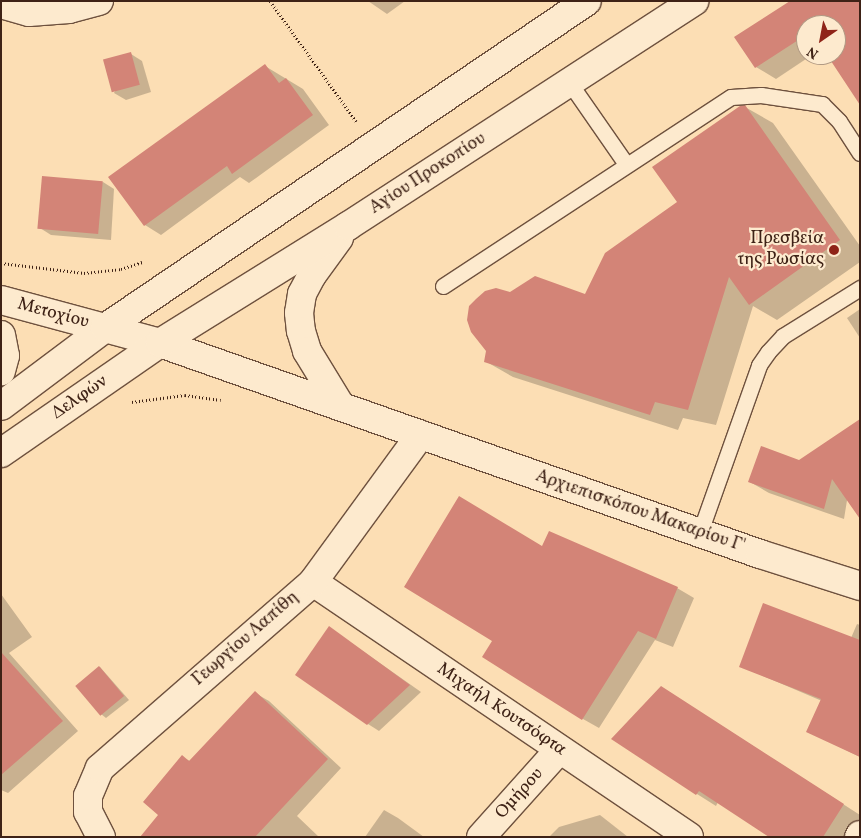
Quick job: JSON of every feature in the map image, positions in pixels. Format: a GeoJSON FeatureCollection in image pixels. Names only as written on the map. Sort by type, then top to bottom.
{"type":"FeatureCollection","features":[{"type":"Feature","properties":{"kind":"street"},"geometry":{"type":"LineString","coordinates":[[1,4],[29,12],[70,9],[100,1]]}},
{"type":"Feature","properties":{"kind":"street"},"geometry":{"type":"LineString","coordinates":[[1,406],[105,328],[587,1]]}},
{"type":"Feature","properties":{"kind":"street","name":"Αγίου Προκοπίου"},"geometry":{"type":"LineString","coordinates":[[160,343],[348,226],[694,1]]}},
{"type":"Feature","properties":{"kind":"street"},"geometry":{"type":"LineString","coordinates":[[340,405],[308,352],[301,331],[299,313],[302,294],[312,275],[348,226]]}},
{"type":"Feature","properties":{"kind":"street","name":"Μετοχίου"},"geometry":{"type":"LineString","coordinates":[[1,300],[160,343]]}},
{"type":"Feature","properties":{"kind":"street"},"geometry":{"type":"LineString","coordinates":[[1,335],[5,356],[1,371]]}},
{"type":"Feature","properties":{"kind":"street"},"geometry":{"type":"LineString","coordinates":[[160,343],[340,405]]}},
{"type":"Feature","properties":{"kind":"street","name":"Δελφών"},"geometry":{"type":"LineString","coordinates":[[1,453],[160,343]]}},
{"type":"Feature","properties":{"kind":"street","name":"Αρχιεπισκόπου Μακαρίου Γ'"},"geometry":{"type":"LineString","coordinates":[[340,405],[420,435],[860,586]]}},
{"type":"Feature","properties":{"kind":"street","name":"Γεωργίου Λαπίθη"},"geometry":{"type":"LineString","coordinates":[[101,837],[89,820],[88,812],[88,796],[100,768],[313,582],[420,435]]}},
{"type":"Feature","properties":{"kind":"street","name":"Μιχαήλ Κουτσόφτα"},"geometry":{"type":"LineString","coordinates":[[313,582],[689,837]]}},
{"type":"Feature","properties":{"kind":"street","name":"Ομήρου"},"geometry":{"type":"LineString","coordinates":[[480,837],[559,750]]}},
{"type":"Feature","properties":{"kind":"lane"},"geometry":{"type":"LineString","coordinates":[[569,82],[626,164]]}},
{"type":"Feature","properties":{"kind":"lane"},"geometry":{"type":"LineString","coordinates":[[443,286],[715,104],[742,95],[822,104],[840,121],[860,152]]}},
{"type":"Feature","properties":{"kind":"lane"},"geometry":{"type":"LineString","coordinates":[[700,532],[759,365],[783,336],[860,288]]}},
{"type":"Feature","properties":{"kind":"path"},"geometry":{"type":"LineString","coordinates":[[270,1],[373,146]]}},
{"type":"Feature","properties":{"kind":"path"},"geometry":{"type":"LineString","coordinates":[[1,263],[84,273],[122,269],[148,261]]}},
{"type":"Feature","properties":{"kind":"path"},"geometry":{"type":"LineString","coordinates":[[123,404],[152,397],[185,395],[221,400]]}},
{"type":"Feature","properties":{"kind":"building"},"geometry":{"type":"Polygon","coordinates":[[[790,1],[860,1],[860,105],[834,65],[846,65],[846,15],[796,15],[796,41],[755,68],[734,37],[790,1]]]}},
{"type":"Feature","properties":{"kind":"building"},"geometry":{"type":"Polygon","coordinates":[[[131,52],[140,85],[112,92],[103,60],[131,52]]]}},
{"type":"Feature","properties":{"kind":"building"},"geometry":{"type":"Polygon","coordinates":[[[265,64],[279,83],[286,78],[313,115],[232,174],[227,166],[144,226],[108,177],[265,64]]]}},
{"type":"Feature","properties":{"kind":"building"},"geometry":{"type":"Polygon","coordinates":[[[745,105],[840,240],[749,305],[729,277],[688,410],[655,402],[650,415],[484,362],[486,351],[471,332],[467,320],[469,306],[476,299],[485,291],[496,288],[510,292],[535,276],[585,294],[605,253],[677,202],[652,167],[740,106],[745,105]]]}},
{"type":"Feature","properties":{"kind":"building"},"geometry":{"type":"Polygon","coordinates":[[[42,176],[103,181],[98,234],[37,229],[42,176]]]}},
{"type":"Feature","properties":{"kind":"building"},"geometry":{"type":"Polygon","coordinates":[[[860,419],[860,519],[832,479],[824,509],[748,482],[761,446],[799,460],[860,419]]]}},
{"type":"Feature","properties":{"kind":"building"},"geometry":{"type":"Polygon","coordinates":[[[459,496],[542,546],[549,531],[678,587],[656,639],[638,631],[582,720],[482,657],[492,641],[404,587],[459,496]]]}},
{"type":"Feature","properties":{"kind":"building"},"geometry":{"type":"Polygon","coordinates":[[[763,603],[860,640],[860,757],[806,732],[821,699],[739,667],[763,603]]]}},
{"type":"Feature","properties":{"kind":"building"},"geometry":{"type":"Polygon","coordinates":[[[329,626],[410,685],[367,725],[295,675],[329,626]]]}},
{"type":"Feature","properties":{"kind":"building"},"geometry":{"type":"Polygon","coordinates":[[[1,652],[63,721],[1,775],[1,652]]]}},
{"type":"Feature","properties":{"kind":"building"},"geometry":{"type":"Polygon","coordinates":[[[99,666],[124,696],[100,716],[75,686],[99,666]]]}},
{"type":"Feature","properties":{"kind":"building"},"geometry":{"type":"Polygon","coordinates":[[[661,686],[844,804],[823,837],[769,837],[699,791],[696,795],[611,739],[661,686]]]}},
{"type":"Feature","properties":{"kind":"building"},"geometry":{"type":"Polygon","coordinates":[[[255,691],[328,759],[255,837],[140,837],[158,815],[143,802],[182,755],[189,761],[255,691]]]}},
{"type":"Feature","properties":{"kind":"place","name":"Πρεσβεία της Ρωσίας"},"geometry":{"type":"Point","coordinates":[834,250]}}]}
